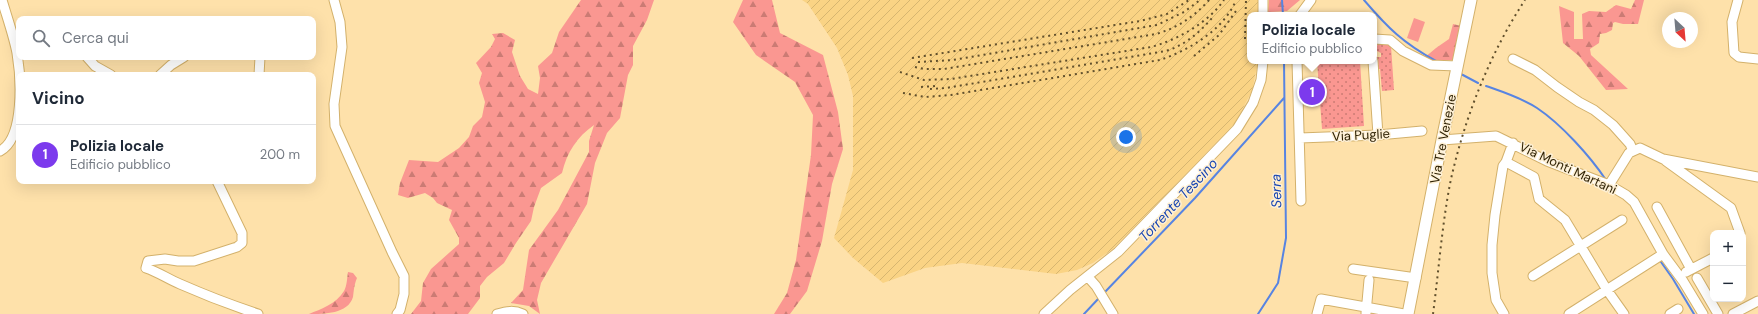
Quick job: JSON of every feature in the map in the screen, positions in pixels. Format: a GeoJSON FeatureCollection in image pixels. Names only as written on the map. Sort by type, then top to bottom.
{"type":"FeatureCollection","features":[{"type":"Feature","properties":{"kind":"main road","name":"Via Tre Venezie"},"geometry":{"type":"LineString","coordinates":[[1408,314],[1471,0]]}},
{"type":"Feature","properties":{"kind":"street"},"geometry":{"type":"LineString","coordinates":[[2,0],[16,50]]}},
{"type":"Feature","properties":{"kind":"street"},"geometry":{"type":"LineString","coordinates":[[334,0],[340,22],[342,47],[334,104],[335,126],[404,276],[404,294],[400,310],[397,314]]}},
{"type":"Feature","properties":{"kind":"street"},"geometry":{"type":"LineString","coordinates":[[1263,0],[1263,12]]}},
{"type":"Feature","properties":{"kind":"street"},"geometry":{"type":"LineString","coordinates":[[1302,12],[1311,0]]}},
{"type":"Feature","properties":{"kind":"street"},"geometry":{"type":"LineString","coordinates":[[1738,0],[1732,22],[1734,52],[1739,57],[1758,59]]}},
{"type":"Feature","properties":{"kind":"street"},"geometry":{"type":"LineString","coordinates":[[9,27],[16,28]]}},
{"type":"Feature","properties":{"kind":"street"},"geometry":{"type":"LineString","coordinates":[[1377,39],[1390,40],[1403,51],[1431,65],[1457,66]]}},
{"type":"Feature","properties":{"kind":"street"},"geometry":{"type":"LineString","coordinates":[[1513,59],[1534,70],[1614,125],[1630,144],[1633,151]]}},
{"type":"Feature","properties":{"kind":"street"},"geometry":{"type":"LineString","coordinates":[[17,60],[18,72]]}},
{"type":"Feature","properties":{"kind":"street"},"geometry":{"type":"LineString","coordinates":[[90,60],[95,66],[106,72]]}},
{"type":"Feature","properties":{"kind":"street"},"geometry":{"type":"LineString","coordinates":[[163,72],[179,60]]}},
{"type":"Feature","properties":{"kind":"street"},"geometry":{"type":"LineString","coordinates":[[259,72],[260,60]]}},
{"type":"Feature","properties":{"kind":"street"},"geometry":{"type":"LineString","coordinates":[[1046,313],[1070,290],[1118,252],[1237,129],[1254,103],[1261,80],[1263,64]]}},
{"type":"Feature","properties":{"kind":"street"},"geometry":{"type":"LineString","coordinates":[[1297,64],[1301,201]]}},
{"type":"Feature","properties":{"kind":"street"},"geometry":{"type":"LineString","coordinates":[[1373,64],[1378,135]]}},
{"type":"Feature","properties":{"kind":"street"},"geometry":{"type":"LineString","coordinates":[[0,151],[11,141],[16,128]]}},
{"type":"Feature","properties":{"kind":"street","name":"Via Puglie"},"geometry":{"type":"LineString","coordinates":[[1300,138],[1378,135],[1422,131]]}},
{"type":"Feature","properties":{"kind":"street","name":"Via Monti Martani"},"geometry":{"type":"LineString","coordinates":[[1442,140],[1496,136],[1547,161],[1609,185],[1626,195],[1634,202],[1663,254],[1679,275],[1703,314]]}},
{"type":"Feature","properties":{"kind":"street"},"geometry":{"type":"LineString","coordinates":[[1504,314],[1496,300],[1492,273],[1492,245],[1503,166],[1506,162],[1512,143]]}},
{"type":"Feature","properties":{"kind":"street"},"geometry":{"type":"LineString","coordinates":[[1609,185],[1629,153],[1640,148],[1663,159],[1731,208],[1739,230]]}},
{"type":"Feature","properties":{"kind":"street"},"geometry":{"type":"LineString","coordinates":[[1663,159],[1758,178]]}},
{"type":"Feature","properties":{"kind":"street"},"geometry":{"type":"LineString","coordinates":[[1506,162],[1534,177],[1539,199],[1565,220],[1607,290],[1624,314]]}},
{"type":"Feature","properties":{"kind":"street"},"geometry":{"type":"LineString","coordinates":[[218,184],[242,232],[242,243],[237,247],[194,261],[154,259],[148,261],[146,268],[221,302],[258,314]]}},
{"type":"Feature","properties":{"kind":"street"},"geometry":{"type":"LineString","coordinates":[[1657,207],[1691,269]]}},
{"type":"Feature","properties":{"kind":"street"},"geometry":{"type":"LineString","coordinates":[[1533,276],[1622,220]]}},
{"type":"Feature","properties":{"kind":"street"},"geometry":{"type":"LineString","coordinates":[[1569,314],[1663,254]]}},
{"type":"Feature","properties":{"kind":"street"},"geometry":{"type":"LineString","coordinates":[[1679,275],[1710,260]]}},
{"type":"Feature","properties":{"kind":"street"},"geometry":{"type":"LineString","coordinates":[[1353,269],[1416,278]]}},
{"type":"Feature","properties":{"kind":"street"},"geometry":{"type":"LineString","coordinates":[[1088,276],[1105,299],[1113,314]]}},
{"type":"Feature","properties":{"kind":"street"},"geometry":{"type":"LineString","coordinates":[[1697,278],[1718,314]]}},
{"type":"Feature","properties":{"kind":"street"},"geometry":{"type":"LineString","coordinates":[[1366,311],[1370,280]]}},
{"type":"Feature","properties":{"kind":"street"},"geometry":{"type":"LineString","coordinates":[[1317,314],[1321,299],[1366,311],[1404,314]]}},
{"type":"Feature","properties":{"kind":"street"},"geometry":{"type":"LineString","coordinates":[[1733,314],[1758,301]]}},
{"type":"Feature","properties":{"kind":"street"},"geometry":{"type":"LineString","coordinates":[[1670,314],[1678,309]]}},
{"type":"Feature","properties":{"kind":"street"},"geometry":{"type":"LineString","coordinates":[[497,314],[516,311],[523,314]]}},
{"type":"Feature","properties":{"kind":"shaded area"},"geometry":{"type":"Polygon","coordinates":[[[802,0],[1260,0],[1260,12],[1247,12],[1247,64],[1258,64],[1252,91],[1235,123],[1114,248],[1093,263],[1077,270],[1056,274],[962,263],[925,268],[883,283],[853,258],[834,238],[853,170],[853,96],[848,75],[837,48],[808,4],[802,0]]]}},
{"type":"Feature","properties":{"kind":"green space"},"geometry":{"type":"Polygon","coordinates":[[[581,0],[654,0],[647,20],[633,46],[633,65],[628,75],[620,118],[607,133],[595,163],[587,204],[541,283],[537,300],[540,314],[529,306],[511,303],[523,290],[529,250],[558,210],[589,152],[589,141],[594,125],[578,140],[570,152],[562,173],[541,188],[531,221],[504,263],[487,277],[480,286],[480,298],[468,314],[411,314],[421,301],[423,283],[431,269],[459,244],[459,238],[449,220],[452,210],[437,203],[433,198],[425,193],[408,198],[398,195],[400,183],[409,160],[438,162],[459,148],[469,137],[473,126],[482,117],[485,102],[479,83],[482,73],[476,63],[491,47],[495,39],[492,34],[503,33],[515,40],[512,52],[520,76],[528,89],[538,94],[540,78],[538,66],[552,53],[559,32],[581,0]]]}},
{"type":"Feature","properties":{"kind":"green space"},"geometry":{"type":"Polygon","coordinates":[[[743,0],[772,0],[780,33],[823,55],[838,112],[843,149],[832,184],[822,241],[807,291],[790,314],[774,314],[787,293],[796,260],[811,155],[813,115],[795,82],[756,55],[733,22],[743,0]]]}},
{"type":"Feature","properties":{"kind":"green space"},"geometry":{"type":"Polygon","coordinates":[[[1269,0],[1300,0],[1287,11],[1268,12],[1269,0]]]}},
{"type":"Feature","properties":{"kind":"green space"},"geometry":{"type":"Polygon","coordinates":[[[1635,0],[1644,0],[1638,24],[1613,23],[1612,30],[1600,34],[1599,43],[1590,49],[1591,55],[1628,89],[1606,90],[1579,56],[1563,43],[1559,6],[1574,12],[1574,39],[1583,39],[1582,14],[1589,11],[1606,12],[1616,5],[1631,9],[1635,0]]]}},
{"type":"Feature","properties":{"kind":"green space"},"geometry":{"type":"Polygon","coordinates":[[[1414,18],[1425,22],[1418,42],[1407,38],[1414,18]]]}},
{"type":"Feature","properties":{"kind":"green space"},"geometry":{"type":"Polygon","coordinates":[[[1453,24],[1461,26],[1453,60],[1430,61],[1424,58],[1449,39],[1453,24]]]}},
{"type":"Feature","properties":{"kind":"green space"},"geometry":{"type":"Polygon","coordinates":[[[1383,43],[1391,46],[1394,90],[1382,91],[1380,69],[1378,69],[1377,57],[1381,57],[1381,53],[1377,51],[1378,44],[1383,43]]]}},
{"type":"Feature","properties":{"kind":"green space"},"geometry":{"type":"Polygon","coordinates":[[[1317,64],[1360,64],[1364,126],[1322,129],[1317,64]]]}},
{"type":"Feature","properties":{"kind":"green space"},"geometry":{"type":"Polygon","coordinates":[[[348,272],[353,273],[357,278],[353,297],[350,303],[341,310],[335,312],[309,314],[328,306],[341,296],[346,287],[348,272]]]}},
{"type":"Feature","properties":{"kind":"waterway","name":"Serra"},"geometry":{"type":"LineString","coordinates":[[1282,0],[1283,12]]}},
{"type":"Feature","properties":{"kind":"waterway"},"geometry":{"type":"LineString","coordinates":[[1364,0],[1375,12]]}},
{"type":"Feature","properties":{"kind":"waterway"},"geometry":{"type":"LineString","coordinates":[[1377,15],[1405,41],[1436,61]]}},
{"type":"Feature","properties":{"kind":"waterway","name":"Serra"},"geometry":{"type":"LineString","coordinates":[[1258,314],[1278,283],[1286,238],[1284,64]]}},
{"type":"Feature","properties":{"kind":"waterway"},"geometry":{"type":"LineString","coordinates":[[1461,74],[1478,83]]}},
{"type":"Feature","properties":{"kind":"waterway"},"geometry":{"type":"LineString","coordinates":[[1486,86],[1525,101],[1546,115],[1574,141],[1592,161],[1606,180]]}},
{"type":"Feature","properties":{"kind":"waterway","name":"Torrente Tescino"},"geometry":{"type":"LineString","coordinates":[[1104,293],[1195,198],[1284,98]]}},
{"type":"Feature","properties":{"kind":"waterway"},"geometry":{"type":"LineString","coordinates":[[1661,262],[1694,314]]}},
{"type":"Feature","properties":{"kind":"waterway","name":"Torrente Tescino"},"geometry":{"type":"LineString","coordinates":[[1084,314],[1099,298]]}},
{"type":"Feature","properties":{"kind":"railway"},"geometry":{"type":"LineString","coordinates":[[912,58],[1140,21],[1167,14],[1189,0]]}},
{"type":"Feature","properties":{"kind":"railway"},"geometry":{"type":"LineString","coordinates":[[918,62],[953,60],[1157,25],[1184,12],[1200,0]]}},
{"type":"Feature","properties":{"kind":"railway"},"geometry":{"type":"LineString","coordinates":[[915,67],[924,69],[944,69],[1156,34],[1171,29],[1185,21],[1209,0]]}},
{"type":"Feature","properties":{"kind":"railway"},"geometry":{"type":"LineString","coordinates":[[900,72],[924,80],[951,79],[1151,47],[1171,40],[1191,30],[1210,16],[1224,0]]}},
{"type":"Feature","properties":{"kind":"railway"},"geometry":{"type":"LineString","coordinates":[[903,93],[925,97],[951,95],[1160,60],[1182,51],[1204,38],[1223,21],[1236,0]]}},
{"type":"Feature","properties":{"kind":"railway"},"geometry":{"type":"LineString","coordinates":[[1245,39],[1246,0]]}},
{"type":"Feature","properties":{"kind":"railway"},"geometry":{"type":"LineString","coordinates":[[1433,314],[1448,196],[1451,179],[1464,132],[1471,109],[1490,64],[1512,20],[1525,0]]}},
{"type":"Feature","properties":{"kind":"railway"},"geometry":{"type":"LineString","coordinates":[[1194,56],[1219,35],[1236,11]]}},
{"type":"Feature","properties":{"kind":"railway"},"geometry":{"type":"LineString","coordinates":[[930,89],[946,88],[1166,51],[1191,38],[1212,18]]}},
{"type":"Feature","properties":{"kind":"railway"},"geometry":{"type":"LineString","coordinates":[[921,87],[935,86]]}},
{"type":"Feature","properties":{"kind":"place","name":"Polizia locale"},"geometry":{"type":"Point","coordinates":[1312,92]}}]}
